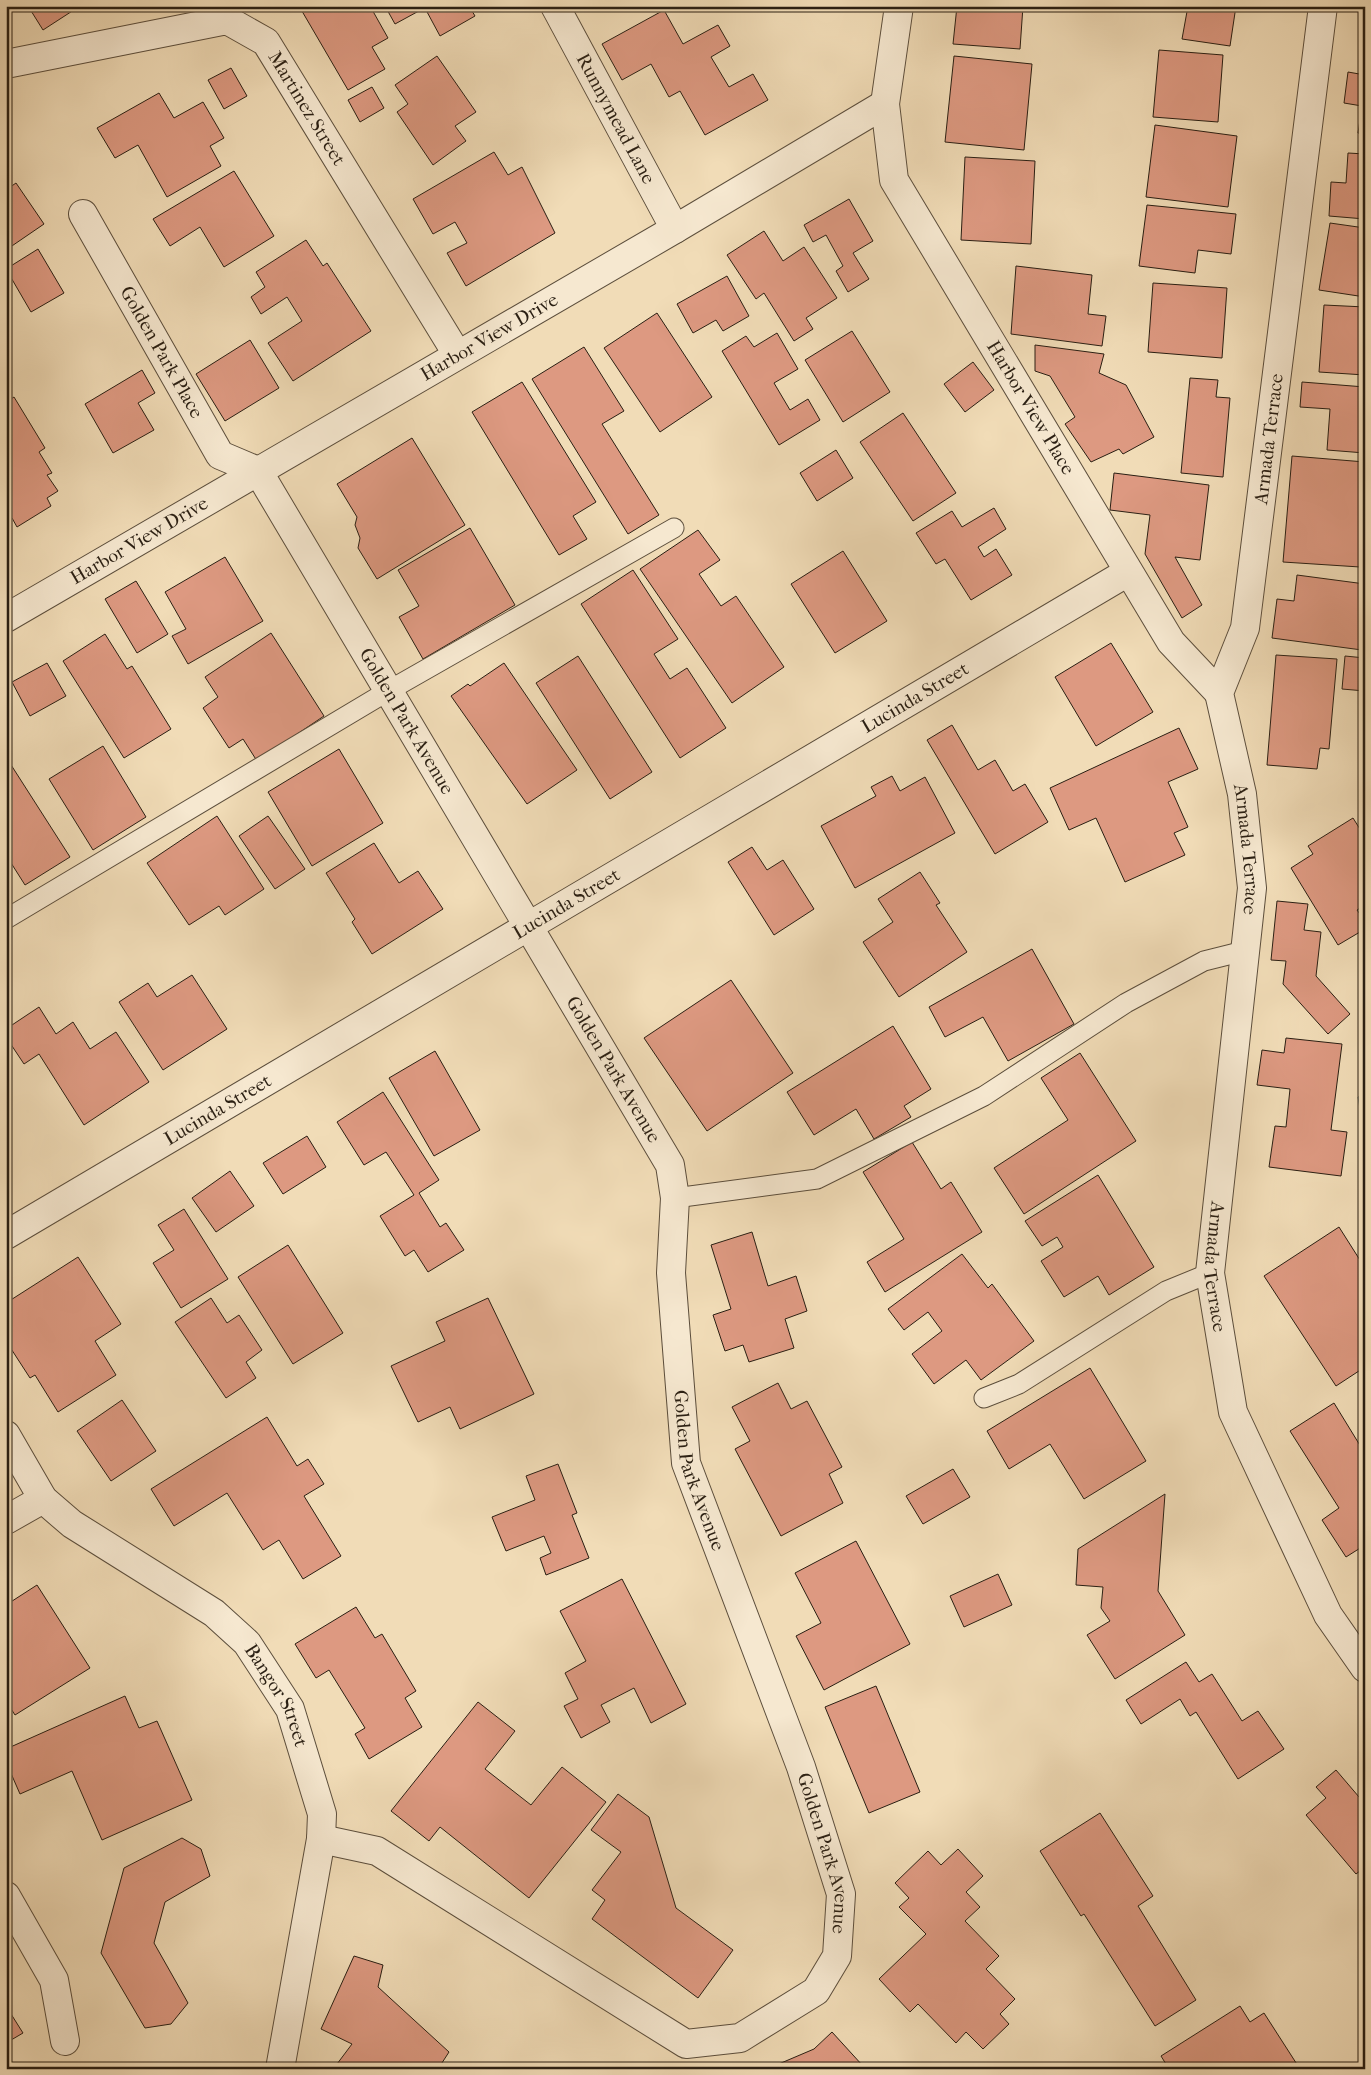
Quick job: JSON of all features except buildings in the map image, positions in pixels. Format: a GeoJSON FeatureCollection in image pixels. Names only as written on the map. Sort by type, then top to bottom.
{"type":"FeatureCollection","features":[{"type":"Feature","properties":{"kind":"street","name":"Runnymead Lane"},"geometry":{"type":"LineString","coordinates":[[555,6],[675,229]]}},
{"type":"Feature","properties":{"kind":"street"},"geometry":{"type":"LineString","coordinates":[[885,104],[899,6]]}},
{"type":"Feature","properties":{"kind":"street","name":"Armada Terrace"},"geometry":{"type":"LineString","coordinates":[[1323,6],[1245,628],[1219,693],[1242,794],[1252,888],[1210,1273],[1233,1412],[1328,1615],[1365,1668]]}},
{"type":"Feature","properties":{"kind":"street","name":"Martinez Street"},"geometry":{"type":"LineString","coordinates":[[6,64],[227,20],[266,42],[457,354]]}},
{"type":"Feature","properties":{"kind":"street","name":"Harbor View Drive"},"geometry":{"type":"LineString","coordinates":[[6,618],[457,354],[675,229],[885,104]]}},
{"type":"Feature","properties":{"kind":"street","name":"Harbor View Place"},"geometry":{"type":"LineString","coordinates":[[885,104],[894,180],[990,336],[1171,642],[1219,693]]}},
{"type":"Feature","properties":{"kind":"street","name":"Golden Park Place"},"geometry":{"type":"LineString","coordinates":[[83,214],[220,455],[258,470]]}},
{"type":"Feature","properties":{"kind":"street","name":"Golden Park Avenue"},"geometry":{"type":"LineString","coordinates":[[258,470],[670,1165],[675,1198],[671,1273],[686,1463],[801,1767],[841,1894],[838,1956],[816,1991],[740,2038],[686,2044],[377,1851],[321,1839]]}},
{"type":"Feature","properties":{"kind":"street","name":"Lucinda Street"},"geometry":{"type":"LineString","coordinates":[[6,1235],[1128,572]]}},
{"type":"Feature","properties":{"kind":"street","name":"Bangor Street"},"geometry":{"type":"LineString","coordinates":[[6,1435],[43,1499],[72,1524],[214,1613],[247,1643],[290,1709],[322,1814],[321,1839],[280,2069]]}},
{"type":"Feature","properties":{"kind":"street"},"geometry":{"type":"LineString","coordinates":[[6,1520],[43,1499]]}},
{"type":"Feature","properties":{"kind":"street"},"geometry":{"type":"LineString","coordinates":[[6,1896],[54,1980],[65,2041]]}},
{"type":"Feature","properties":{"kind":"lane"},"geometry":{"type":"LineString","coordinates":[[6,920],[388,691],[674,528]]}},
{"type":"Feature","properties":{"kind":"lane"},"geometry":{"type":"LineString","coordinates":[[675,1198],[817,1179],[984,1096],[1126,1002],[1204,961],[1244,951]]}},
{"type":"Feature","properties":{"kind":"lane"},"geometry":{"type":"LineString","coordinates":[[984,1398],[1019,1384],[1166,1291],[1210,1273]]}},
{"type":"Feature","properties":{"kind":"water"},"geometry":{"type":"Polygon","coordinates":[[[1365,1094],[1365,1139],[1358,1097],[1365,1094]]]}}]}
